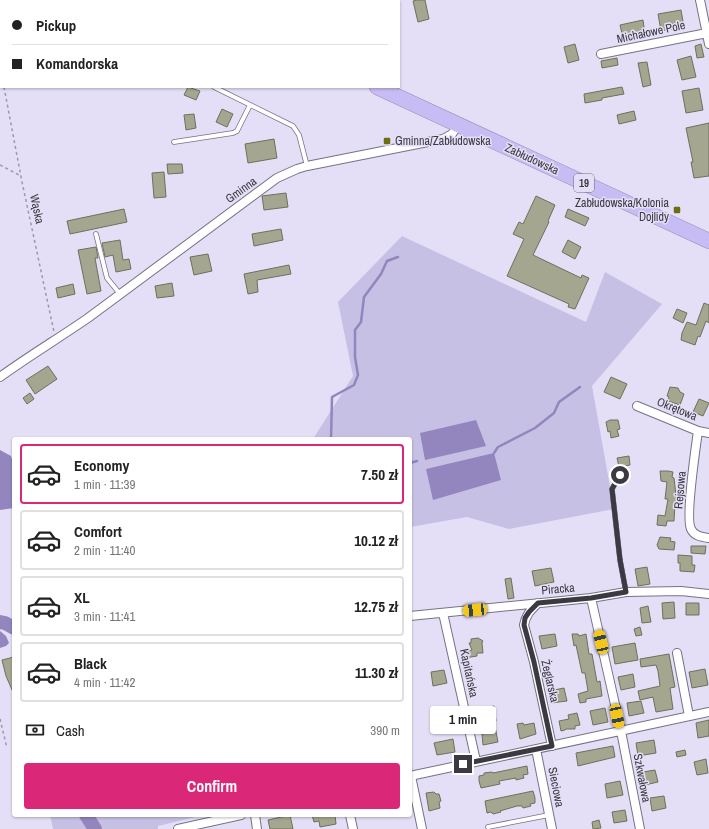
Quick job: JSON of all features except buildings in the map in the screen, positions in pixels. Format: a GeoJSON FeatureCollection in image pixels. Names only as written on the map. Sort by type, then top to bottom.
{"type":"FeatureCollection","features":[{"type":"Feature","properties":{"kind":"highway","name":"Zabłudowska"},"geometry":{"type":"LineString","coordinates":[[379,88],[709,241]]}},
{"type":"Feature","properties":{"kind":"street"},"geometry":{"type":"LineString","coordinates":[[700,0],[709,44]]}},
{"type":"Feature","properties":{"kind":"street","name":"Michałowe Pole"},"geometry":{"type":"LineString","coordinates":[[601,54],[707,32]]}},
{"type":"Feature","properties":{"kind":"street","name":"Gminna"},"geometry":{"type":"LineString","coordinates":[[0,377],[58,335],[120,294],[277,178],[308,166],[443,139],[452,134],[459,124]]}},
{"type":"Feature","properties":{"kind":"street","name":"Okrętowa"},"geometry":{"type":"LineString","coordinates":[[636,406],[698,431],[709,433]]}},
{"type":"Feature","properties":{"kind":"street","name":"Rejsowa"},"geometry":{"type":"LineString","coordinates":[[698,431],[694,457],[689,523],[694,534],[709,538]]}},
{"type":"Feature","properties":{"kind":"street","name":"Piracka"},"geometry":{"type":"LineString","coordinates":[[412,616],[591,598],[626,592],[681,591],[709,594]]}},
{"type":"Feature","properties":{"kind":"street","name":"Szkwałowa"},"geometry":{"type":"LineString","coordinates":[[591,598],[621,731],[640,829]]}},
{"type":"Feature","properties":{"kind":"street","name":"Żeglarska"},"geometry":{"type":"LineString","coordinates":[[538,603],[525,618],[524,625],[534,662],[552,746]]}},
{"type":"Feature","properties":{"kind":"street","name":"Kapitańska"},"geometry":{"type":"LineString","coordinates":[[443,613],[476,762]]}},
{"type":"Feature","properties":{"kind":"street"},"geometry":{"type":"LineString","coordinates":[[677,653],[689,716]]}},
{"type":"Feature","properties":{"kind":"street"},"geometry":{"type":"LineString","coordinates":[[412,776],[709,712]]}},
{"type":"Feature","properties":{"kind":"street","name":"Sieciowa"},"geometry":{"type":"LineString","coordinates":[[536,749],[552,829]]}},
{"type":"Feature","properties":{"kind":"street"},"geometry":{"type":"LineString","coordinates":[[412,785],[422,829]]}},
{"type":"Feature","properties":{"kind":"street"},"geometry":{"type":"LineString","coordinates":[[178,829],[232,817]]}},
{"type":"Feature","properties":{"kind":"street"},"geometry":{"type":"LineString","coordinates":[[255,817],[257,829]]}},
{"type":"Feature","properties":{"kind":"street"},"geometry":{"type":"LineString","coordinates":[[350,817],[353,829]]}},
{"type":"Feature","properties":{"kind":"lane"},"geometry":{"type":"LineString","coordinates":[[216,88],[293,126],[299,135],[308,166]]}},
{"type":"Feature","properties":{"kind":"lane"},"geometry":{"type":"LineString","coordinates":[[174,142],[233,133],[237,131],[250,105]]}},
{"type":"Feature","properties":{"kind":"lane"},"geometry":{"type":"LineString","coordinates":[[96,234],[107,278],[120,294]]}},
{"type":"Feature","properties":{"kind":"lane"},"geometry":{"type":"LineString","coordinates":[[620,475],[612,489],[620,560],[626,592]]}},
{"type":"Feature","properties":{"kind":"lane"},"geometry":{"type":"LineString","coordinates":[[488,827],[549,815]]}},
{"type":"Feature","properties":{"kind":"path","name":"Wąska"},"geometry":{"type":"LineString","coordinates":[[4,88],[21,176],[58,335]]}},
{"type":"Feature","properties":{"kind":"path"},"geometry":{"type":"LineString","coordinates":[[0,165],[21,176]]}},
{"type":"Feature","properties":{"kind":"path"},"geometry":{"type":"LineString","coordinates":[[0,719],[7,748]]}},
{"type":"Feature","properties":{"kind":"shaded area"},"geometry":{"type":"Polygon","coordinates":[[[402,236],[586,322],[605,272],[662,304],[592,386],[614,509],[509,529],[467,517],[412,527],[412,437],[314,437],[353,376],[338,302],[402,236]]]}},
{"type":"Feature","properties":{"kind":"shaded area"},"geometry":{"type":"Polygon","coordinates":[[[476,420],[486,446],[425,460],[420,433],[476,420]]]}},
{"type":"Feature","properties":{"kind":"shaded area"},"geometry":{"type":"Polygon","coordinates":[[[0,450],[11,456],[12,459],[12,508],[0,510],[0,450]]]}},
{"type":"Feature","properties":{"kind":"shaded area"},"geometry":{"type":"Polygon","coordinates":[[[494,453],[501,480],[433,500],[426,469],[494,453]]]}},
{"type":"Feature","properties":{"kind":"shaded area"},"geometry":{"type":"Polygon","coordinates":[[[0,631],[6,636],[9,643],[0,648],[0,631]]]}},
{"type":"Feature","properties":{"kind":"shaded area"},"geometry":{"type":"Polygon","coordinates":[[[50,817],[196,817],[158,826],[158,829],[53,829],[50,817]]]}},
{"type":"Feature","properties":{"kind":"waterway"},"geometry":{"type":"LineString","coordinates":[[331,437],[332,397],[354,385],[358,375],[355,357],[355,330],[361,322],[364,297],[381,274],[387,261],[398,257]]}},
{"type":"Feature","properties":{"kind":"waterway"},"geometry":{"type":"LineString","coordinates":[[494,453],[498,447],[535,428],[554,413],[559,402],[580,387]]}},
{"type":"Feature","properties":{"kind":"waterway"},"geometry":{"type":"LineString","coordinates":[[412,462],[417,461]]}},
{"type":"Feature","properties":{"kind":"waterway"},"geometry":{"type":"LineString","coordinates":[[0,622],[12,627]]}},
{"type":"Feature","properties":{"kind":"waterway"},"geometry":{"type":"LineString","coordinates":[[87,817],[95,829]]}},
{"type":"Feature","properties":{"kind":"place","name":"Gminna/Zabłudowska"},"geometry":{"type":"Point","coordinates":[387,141]}},
{"type":"Feature","properties":{"kind":"place","name":"Zabłudowska/Kolonia Dojlidy"},"geometry":{"type":"Point","coordinates":[677,210]}},
{"type":"Feature","properties":{"kind":"route"},"geometry":{"type":"LineString","coordinates":[[463,764],[552,746],[534,662],[524,625],[525,618],[538,603],[591,598],[626,592],[620,560],[612,489],[620,475]]}}]}
